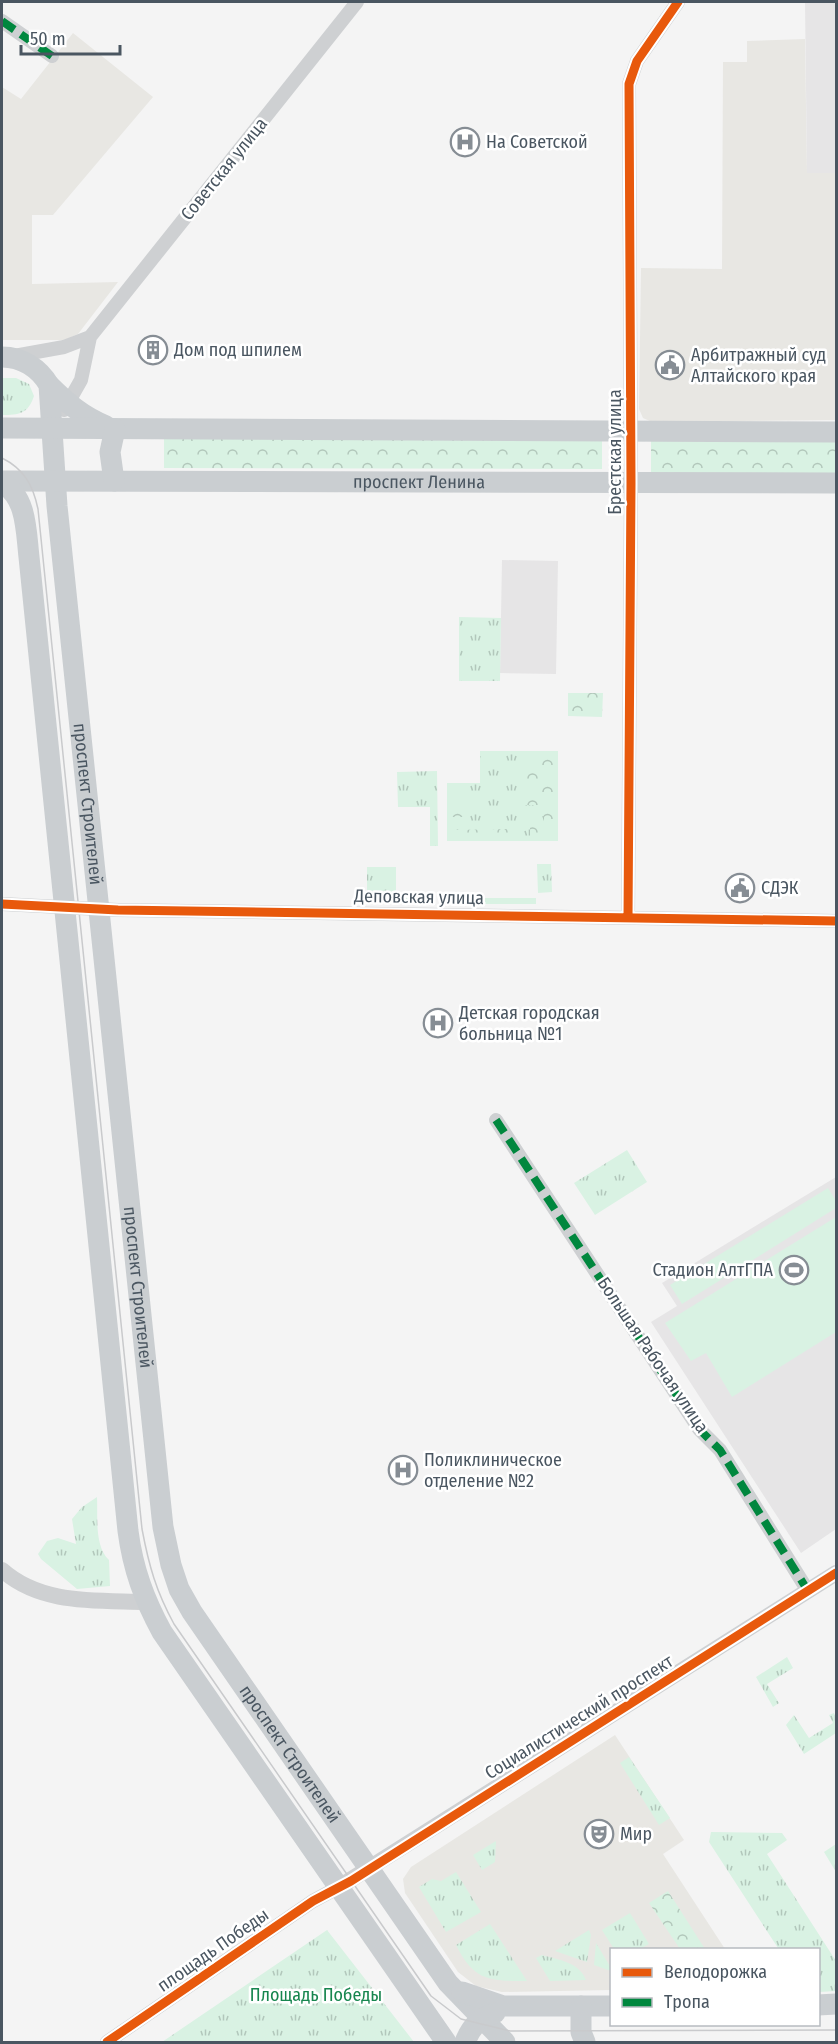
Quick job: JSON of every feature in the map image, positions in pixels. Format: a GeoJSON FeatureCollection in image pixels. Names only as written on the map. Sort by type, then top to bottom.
{"type":"FeatureCollection","features":[{"type":"Feature","properties":{"kind":"main road"},"geometry":{"type":"LineString","coordinates":[[6,357],[41,373],[68,405],[86,418],[115,429]]}},
{"type":"Feature","properties":{"kind":"main road","name":"проспект Строителей"},"geometry":{"type":"LineString","coordinates":[[49,385],[51,429],[99,909],[165,1541],[179,1589],[448,1983],[505,2043]]}},
{"type":"Feature","properties":{"kind":"main road"},"geometry":{"type":"LineString","coordinates":[[2,428],[837,432]]}},
{"type":"Feature","properties":{"kind":"main road"},"geometry":{"type":"LineString","coordinates":[[114,481],[110,453],[115,429]]}},
{"type":"Feature","properties":{"kind":"main road","name":"проспект Ленина"},"geometry":{"type":"LineString","coordinates":[[2,482],[56,480],[837,483]]}},
{"type":"Feature","properties":{"kind":"main road","name":"проспект Строителей"},"geometry":{"type":"LineString","coordinates":[[2,482],[11,488],[23,510],[32,583],[63,907],[132,1559],[146,1602],[162,1632],[446,2043]]}},
{"type":"Feature","properties":{"kind":"main road"},"geometry":{"type":"LineString","coordinates":[[106,1325],[141,1321]]}},
{"type":"Feature","properties":{"kind":"main road"},"geometry":{"type":"LineString","coordinates":[[448,1983],[480,2000],[503,2006],[610,2006]]}},
{"type":"Feature","properties":{"kind":"main road"},"geometry":{"type":"LineString","coordinates":[[820,2004],[837,2004]]}},
{"type":"Feature","properties":{"kind":"main road"},"geometry":{"type":"LineString","coordinates":[[581,2006],[581,2032],[585,2043]]}},
{"type":"Feature","properties":{"kind":"main road"},"geometry":{"type":"LineString","coordinates":[[465,2043],[475,2024],[482,2017],[524,2007]]}},
{"type":"Feature","properties":{"kind":"street","name":"Советская улица"},"geometry":{"type":"LineString","coordinates":[[90,337],[357,2]]}},
{"type":"Feature","properties":{"kind":"street","name":"Брестская улица"},"geometry":{"type":"LineString","coordinates":[[628,918],[632,483],[629,84],[637,61],[678,2]]}},
{"type":"Feature","properties":{"kind":"street"},"geometry":{"type":"LineString","coordinates":[[2,21],[52,56]]}},
{"type":"Feature","properties":{"kind":"street"},"geometry":{"type":"LineString","coordinates":[[6,357],[64,347],[90,337]]}},
{"type":"Feature","properties":{"kind":"street"},"geometry":{"type":"LineString","coordinates":[[51,429],[68,405],[81,380],[90,337]]}},
{"type":"Feature","properties":{"kind":"street","name":"Деповская улица"},"geometry":{"type":"LineString","coordinates":[[2,904],[99,909],[837,921]]}},
{"type":"Feature","properties":{"kind":"street","name":"Большая Рабочая улица"},"geometry":{"type":"LineString","coordinates":[[496,1120],[699,1429],[720,1450],[808,1591]]}},
{"type":"Feature","properties":{"kind":"street"},"geometry":{"type":"LineString","coordinates":[[2,1570],[23,1586],[58,1598],[146,1602]]}},
{"type":"Feature","properties":{"kind":"street","name":"Социалистический проспект"},"geometry":{"type":"LineString","coordinates":[[339,1887],[837,1573]]}},
{"type":"Feature","properties":{"kind":"street","name":"площадь Победы"},"geometry":{"type":"LineString","coordinates":[[107,2043],[313,1901],[339,1887]]}},
{"type":"Feature","properties":{"kind":"shaded area"},"geometry":{"type":"Polygon","coordinates":[[[805,2],[836,2],[836,173],[807,173],[805,2]]]}},
{"type":"Feature","properties":{"kind":"shaded area"},"geometry":{"type":"Polygon","coordinates":[[[73,33],[153,97],[53,215],[32,215],[32,284],[118,282],[78,334],[65,340],[2,340],[2,87],[21,99],[73,33]]]}},
{"type":"Feature","properties":{"kind":"shaded area"},"geometry":{"type":"Polygon","coordinates":[[[805,39],[807,173],[836,173],[836,420],[652,422],[643,418],[639,409],[641,268],[722,269],[723,62],[747,62],[747,41],[805,39]]]}},
{"type":"Feature","properties":{"kind":"shaded area"},"geometry":{"type":"Polygon","coordinates":[[[502,560],[558,561],[556,674],[500,673],[502,560]]]}},
{"type":"Feature","properties":{"kind":"shaded area"},"geometry":{"type":"Polygon","coordinates":[[[836,1177],[836,1529],[801,1553],[651,1322],[677,1306],[662,1283],[836,1177]]]}},
{"type":"Feature","properties":{"kind":"shaded area"},"geometry":{"type":"Polygon","coordinates":[[[615,1735],[684,1840],[663,1854],[724,1948],[610,1948],[610,1990],[502,1992],[476,1986],[458,1972],[405,1893],[403,1879],[411,1867],[615,1735]]]}},
{"type":"Feature","properties":{"kind":"green space"},"geometry":{"type":"Polygon","coordinates":[[[2,378],[16,378],[29,384],[34,396],[26,410],[18,414],[2,415],[2,378]]]}},
{"type":"Feature","properties":{"kind":"green space"},"geometry":{"type":"Polygon","coordinates":[[[164,437],[602,438],[602,469],[164,468],[164,437]]]}},
{"type":"Feature","properties":{"kind":"green space"},"geometry":{"type":"Polygon","coordinates":[[[651,441],[836,442],[836,474],[651,473],[651,441]]]}},
{"type":"Feature","properties":{"kind":"green space"},"geometry":{"type":"Polygon","coordinates":[[[459,617],[501,618],[500,681],[459,681],[459,617]]]}},
{"type":"Feature","properties":{"kind":"green space"},"geometry":{"type":"Polygon","coordinates":[[[568,693],[603,693],[602,717],[568,716],[568,693]]]}},
{"type":"Feature","properties":{"kind":"green space"},"geometry":{"type":"Polygon","coordinates":[[[480,751],[558,751],[558,841],[447,841],[447,783],[480,783],[480,751]]]}},
{"type":"Feature","properties":{"kind":"green space"},"geometry":{"type":"Polygon","coordinates":[[[523,753],[556,754],[555,836],[530,836],[530,822],[544,822],[544,805],[523,805],[523,753]]]}},
{"type":"Feature","properties":{"kind":"green space"},"geometry":{"type":"Polygon","coordinates":[[[437,771],[438,846],[430,846],[430,807],[398,807],[397,772],[437,771]]]}},
{"type":"Feature","properties":{"kind":"green space"},"geometry":{"type":"Polygon","coordinates":[[[450,798],[463,798],[463,817],[450,817],[450,798]]]}},
{"type":"Feature","properties":{"kind":"green space"},"geometry":{"type":"Polygon","coordinates":[[[516,829],[516,838],[451,839],[451,830],[516,829]]]}},
{"type":"Feature","properties":{"kind":"green space"},"geometry":{"type":"Polygon","coordinates":[[[537,864],[551,864],[552,892],[538,893],[537,864]]]}},
{"type":"Feature","properties":{"kind":"green space"},"geometry":{"type":"Polygon","coordinates":[[[367,867],[396,867],[396,898],[422,898],[422,903],[367,904],[367,867]]]}},
{"type":"Feature","properties":{"kind":"green space"},"geometry":{"type":"Polygon","coordinates":[[[444,898],[536,898],[536,904],[444,904],[444,898]]]}},
{"type":"Feature","properties":{"kind":"green space"},"geometry":{"type":"Polygon","coordinates":[[[627,1150],[647,1182],[595,1215],[574,1183],[627,1150]]]}},
{"type":"Feature","properties":{"kind":"green space"},"geometry":{"type":"Polygon","coordinates":[[[828,1188],[836,1201],[836,1208],[682,1304],[670,1285],[828,1188]]]}},
{"type":"Feature","properties":{"kind":"green space","name":"Стадион АлтГПА"},"geometry":{"type":"Polygon","coordinates":[[[836,1217],[836,1332],[732,1397],[706,1353],[691,1361],[665,1323],[836,1217]]]}},
{"type":"Feature","properties":{"kind":"green space"},"geometry":{"type":"Polygon","coordinates":[[[97,1497],[99,1539],[104,1554],[109,1560],[110,1586],[77,1589],[38,1554],[47,1541],[58,1538],[76,1544],[72,1519],[82,1507],[97,1497]]]}},
{"type":"Feature","properties":{"kind":"green space"},"geometry":{"type":"Polygon","coordinates":[[[787,1657],[793,1668],[767,1684],[779,1703],[773,1707],[756,1677],[787,1657]]]}},
{"type":"Feature","properties":{"kind":"green space"},"geometry":{"type":"Polygon","coordinates":[[[834,1713],[836,1733],[804,1754],[786,1725],[794,1715],[809,1738],[833,1723],[829,1715],[834,1713]]]}},
{"type":"Feature","properties":{"kind":"green space"},"geometry":{"type":"Polygon","coordinates":[[[629,1757],[670,1818],[659,1825],[620,1763],[629,1757]]]}},
{"type":"Feature","properties":{"kind":"green space"},"geometry":{"type":"Polygon","coordinates":[[[711,1832],[782,1833],[787,1840],[767,1854],[836,1961],[836,1991],[820,1992],[820,1948],[778,1948],[709,1842],[711,1832]]]}},
{"type":"Feature","properties":{"kind":"green space"},"geometry":{"type":"Polygon","coordinates":[[[496,1841],[495,1862],[482,1870],[473,1855],[496,1841]]]}},
{"type":"Feature","properties":{"kind":"green space"},"geometry":{"type":"Polygon","coordinates":[[[836,1844],[836,1872],[824,1852],[836,1844]]]}},
{"type":"Feature","properties":{"kind":"green space"},"geometry":{"type":"Polygon","coordinates":[[[456,1872],[481,1912],[446,1932],[419,1887],[432,1879],[441,1881],[456,1872]]]}},
{"type":"Feature","properties":{"kind":"green space"},"geometry":{"type":"Polygon","coordinates":[[[668,1891],[704,1948],[679,1948],[649,1903],[668,1891]]]}},
{"type":"Feature","properties":{"kind":"green space"},"geometry":{"type":"Polygon","coordinates":[[[630,1913],[649,1944],[642,1948],[613,1948],[602,1930],[630,1913]]]}},
{"type":"Feature","properties":{"kind":"green space"},"geometry":{"type":"Polygon","coordinates":[[[490,1924],[527,1981],[493,1979],[484,1976],[469,1966],[463,1957],[456,1945],[490,1924]]]}},
{"type":"Feature","properties":{"kind":"green space","name":"Площадь Победы"},"geometry":{"type":"Polygon","coordinates":[[[327,1930],[414,2042],[162,2042],[327,1930]]]}},
{"type":"Feature","properties":{"kind":"green space"},"geometry":{"type":"Polygon","coordinates":[[[589,1930],[591,1935],[587,1962],[555,1951],[589,1930]]]}},
{"type":"Feature","properties":{"kind":"green space"},"geometry":{"type":"Polygon","coordinates":[[[596,1943],[610,1966],[610,1971],[594,1965],[596,1943]]]}},
{"type":"Feature","properties":{"kind":"green space"},"geometry":{"type":"Polygon","coordinates":[[[542,1955],[573,1965],[579,1969],[586,1980],[550,1981],[536,1958],[542,1955]]]}},
{"type":"Feature","properties":{"kind":"tram line"},"geometry":{"type":"LineString","coordinates":[[2,458],[22,473],[30,485],[38,509],[142,1529],[154,1578],[174,1624],[431,1996],[461,2019],[510,2031],[836,2030]]}},
{"type":"Feature","properties":{"kind":"marked path"},"geometry":{"type":"LineString","coordinates":[[2,21],[52,56]]}},
{"type":"Feature","properties":{"kind":"marked path"},"geometry":{"type":"LineString","coordinates":[[496,1120],[699,1429],[720,1450],[808,1591]]}},
{"type":"Feature","properties":{"kind":"cycle path"},"geometry":{"type":"LineString","coordinates":[[628,918],[631,483],[629,84],[637,61],[678,2]]}},
{"type":"Feature","properties":{"kind":"cycle path"},"geometry":{"type":"LineString","coordinates":[[2,904],[118,910],[836,921]]}},
{"type":"Feature","properties":{"kind":"cycle path"},"geometry":{"type":"LineString","coordinates":[[107,2042],[313,1901],[351,1881],[836,1573]]}},
{"type":"Feature","properties":{"kind":"place","name":"На Советской"},"geometry":{"type":"Point","coordinates":[465,142]}},
{"type":"Feature","properties":{"kind":"place","name":"Дом под шпилем"},"geometry":{"type":"Point","coordinates":[153,350]}},
{"type":"Feature","properties":{"kind":"place","name":"Арбитражный суд Алтайского края"},"geometry":{"type":"Point","coordinates":[670,365]}},
{"type":"Feature","properties":{"kind":"place","name":"СДЭК"},"geometry":{"type":"Point","coordinates":[740,888]}},
{"type":"Feature","properties":{"kind":"place","name":"Детская городская больница №1"},"geometry":{"type":"Point","coordinates":[438,1023]}},
{"type":"Feature","properties":{"kind":"place","name":"Стадион АлтГПА"},"geometry":{"type":"Point","coordinates":[794,1270]}},
{"type":"Feature","properties":{"kind":"place","name":"Поликлиническое отделение №2"},"geometry":{"type":"Point","coordinates":[403,1470]}},
{"type":"Feature","properties":{"kind":"place","name":"Мир"},"geometry":{"type":"Point","coordinates":[599,1834]}}]}
